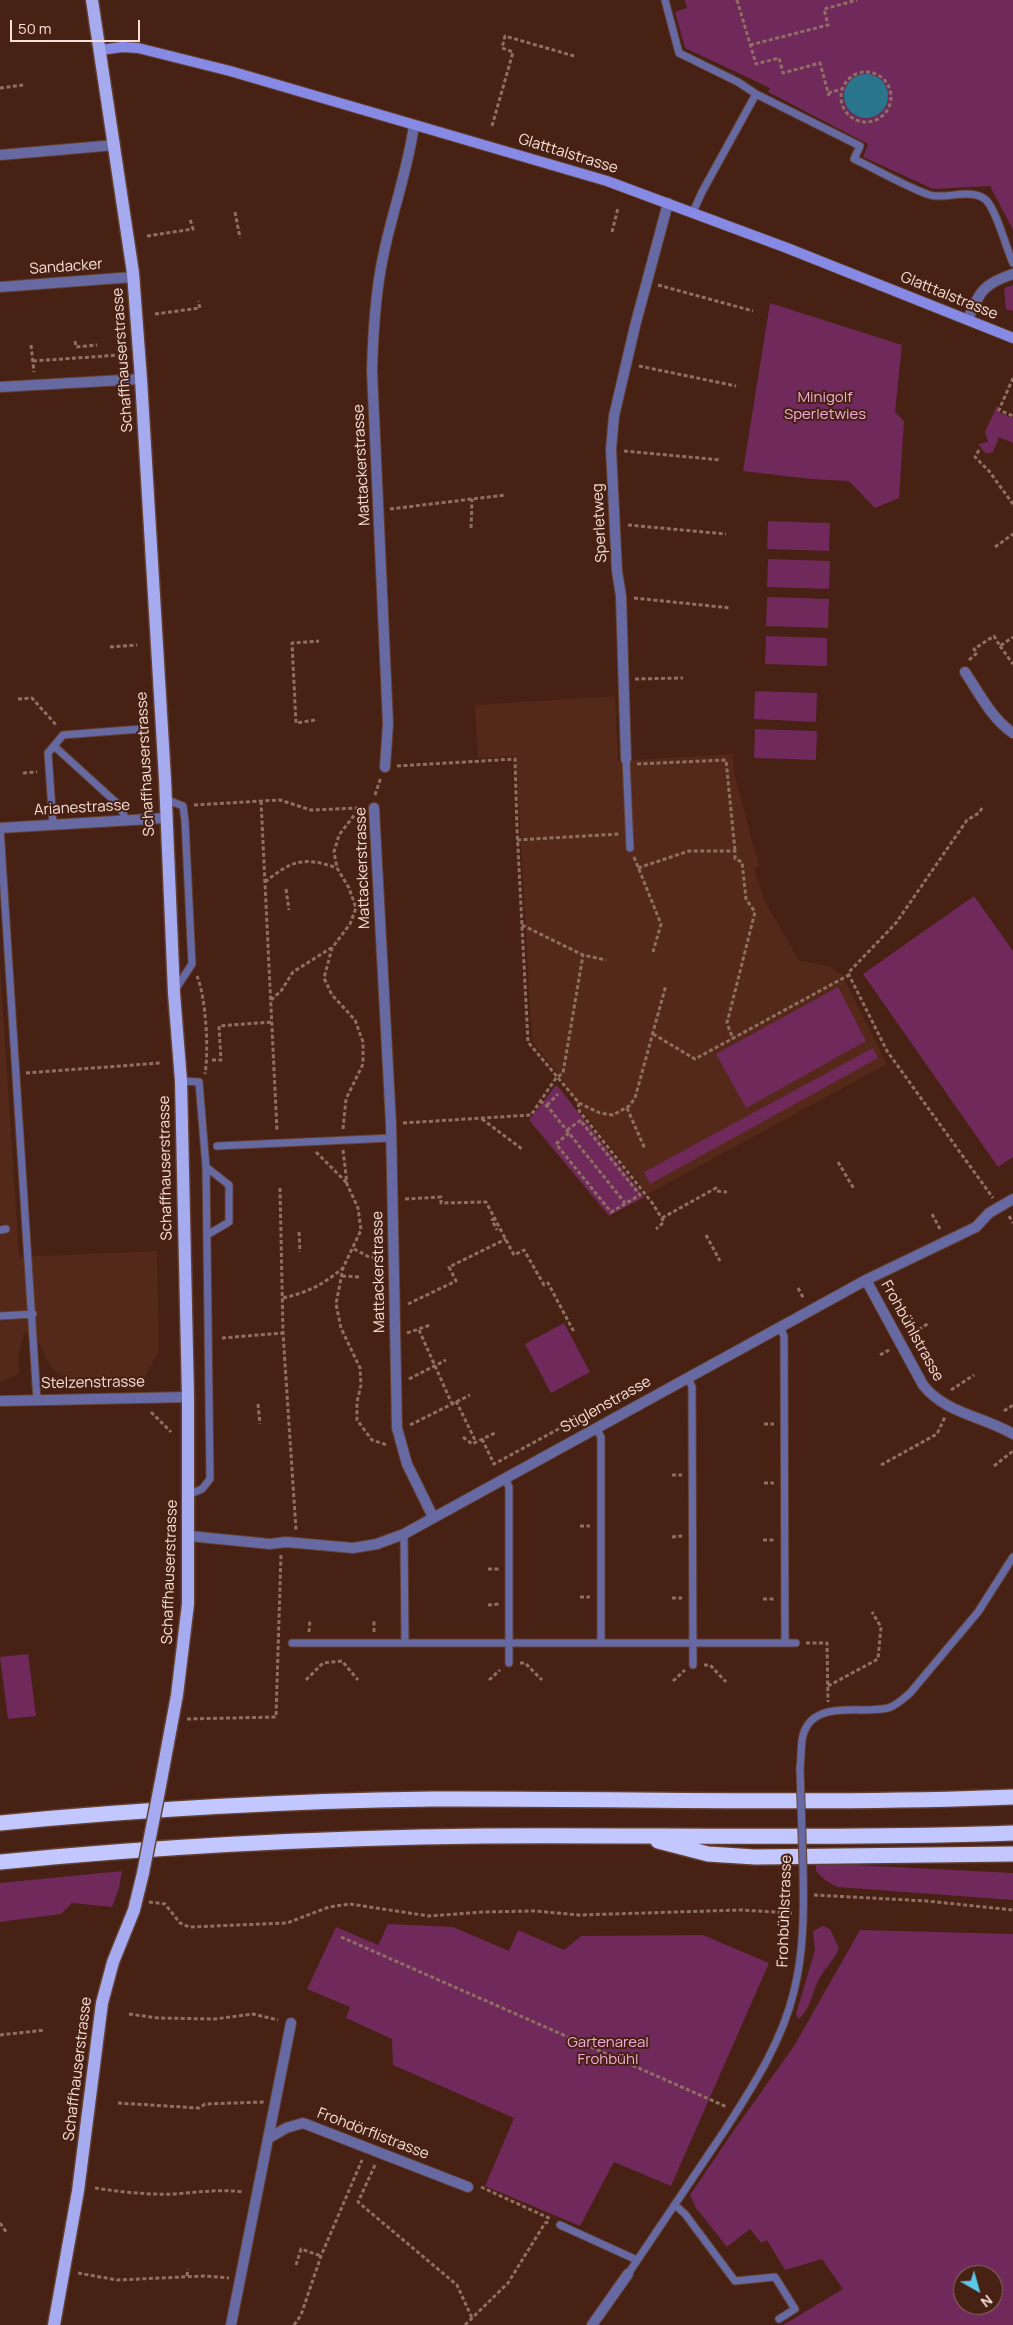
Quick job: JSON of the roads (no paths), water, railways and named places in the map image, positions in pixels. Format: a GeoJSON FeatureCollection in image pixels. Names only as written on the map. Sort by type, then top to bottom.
{"type":"FeatureCollection","features":[{"type":"Feature","properties":{"kind":"highway"},"geometry":{"type":"LineString","coordinates":[[0,1823],[149,1810],[336,1801],[509,1799],[874,1800],[1013,1797]]}},
{"type":"Feature","properties":{"kind":"highway"},"geometry":{"type":"LineString","coordinates":[[0,1862],[243,1843],[420,1837],[884,1835],[1013,1832]]}},
{"type":"Feature","properties":{"kind":"highway"},"geometry":{"type":"LineString","coordinates":[[637,1836],[708,1854],[726,1855],[1013,1854]]}},
{"type":"Feature","properties":{"kind":"main road","name":"Schaffhauserstrasse"},"geometry":{"type":"LineString","coordinates":[[54,2325],[80,2182],[102,2003],[113,1962],[137,1900],[177,1696],[188,1620],[188,1397],[181,1081],[174,993],[142,379],[134,277],[92,0]]}},
{"type":"Feature","properties":{"kind":"main road","name":"Glatttalstrasse"},"geometry":{"type":"LineString","coordinates":[[101,50],[122,47],[150,51],[230,71],[607,181],[693,212],[1013,338]]}},
{"type":"Feature","properties":{"kind":"street","name":"Mattackerstrasse"},"geometry":{"type":"LineString","coordinates":[[385,767],[388,724],[372,371],[375,310],[384,255],[411,148],[414,125]]}},
{"type":"Feature","properties":{"kind":"street"},"geometry":{"type":"LineString","coordinates":[[0,155],[115,145]]}},
{"type":"Feature","properties":{"kind":"street","name":"Sperletweg"},"geometry":{"type":"LineString","coordinates":[[626,762],[621,596],[611,449],[614,416],[626,363],[668,203]]}},
{"type":"Feature","properties":{"kind":"street"},"geometry":{"type":"LineString","coordinates":[[968,319],[985,287],[996,280],[1013,274]]}},
{"type":"Feature","properties":{"kind":"street","name":"Sandacker"},"geometry":{"type":"LineString","coordinates":[[1,287],[134,277]]}},
{"type":"Feature","properties":{"kind":"street"},"geometry":{"type":"LineString","coordinates":[[0,386],[142,379]]}},
{"type":"Feature","properties":{"kind":"street"},"geometry":{"type":"LineString","coordinates":[[969,670],[991,712],[1013,734]]}},
{"type":"Feature","properties":{"kind":"street","name":"Mattackerstrasse"},"geometry":{"type":"LineString","coordinates":[[374,808],[391,1138],[398,1428],[407,1464],[433,1518]]}},
{"type":"Feature","properties":{"kind":"street","name":"Arianestrasse"},"geometry":{"type":"LineString","coordinates":[[0,828],[166,818]]}},
{"type":"Feature","properties":{"kind":"street","name":"Stiglenstrasse"},"geometry":{"type":"LineString","coordinates":[[189,1536],[270,1544],[286,1542],[353,1548],[377,1544],[404,1534],[866,1280],[881,1275],[938,1244],[976,1227],[988,1213],[1013,1199]]}},
{"type":"Feature","properties":{"kind":"street","name":"Frohbühlstrasse"},"geometry":{"type":"LineString","coordinates":[[866,1280],[923,1385],[931,1396],[950,1408],[1013,1434]]}},
{"type":"Feature","properties":{"kind":"street","name":"Stelzenstrasse"},"geometry":{"type":"LineString","coordinates":[[0,1401],[188,1397]]}},
{"type":"Feature","properties":{"kind":"street"},"geometry":{"type":"LineString","coordinates":[[231,2325],[291,2024]]}},
{"type":"Feature","properties":{"kind":"street","name":"Frohdörflistrasse"},"geometry":{"type":"LineString","coordinates":[[269,2138],[286,2128],[303,2123],[468,2187]]}},
{"type":"Feature","properties":{"kind":"street","name":"Frohbühlstrasse"},"geometry":{"type":"LineString","coordinates":[[592,2325],[628,2274]]}},
{"type":"Feature","properties":{"kind":"lane"},"geometry":{"type":"LineString","coordinates":[[665,0],[679,53],[860,146],[854,159],[931,196],[975,195],[986,200],[1005,237],[1005,245],[1013,263]]}},
{"type":"Feature","properties":{"kind":"lane"},"geometry":{"type":"LineString","coordinates":[[693,212],[756,94]]}},
{"type":"Feature","properties":{"kind":"lane"},"geometry":{"type":"LineString","coordinates":[[53,825],[48,753],[63,734],[141,729]]}},
{"type":"Feature","properties":{"kind":"lane"},"geometry":{"type":"LineString","coordinates":[[54,746],[120,806],[126,820]]}},
{"type":"Feature","properties":{"kind":"lane","name":"Sperletweg"},"geometry":{"type":"LineString","coordinates":[[626,762],[630,848]]}},
{"type":"Feature","properties":{"kind":"lane"},"geometry":{"type":"LineString","coordinates":[[165,800],[183,806],[192,964],[174,993]]}},
{"type":"Feature","properties":{"kind":"lane"},"geometry":{"type":"LineString","coordinates":[[0,828],[33,1314],[37,1400]]}},
{"type":"Feature","properties":{"kind":"lane"},"geometry":{"type":"LineString","coordinates":[[181,1081],[199,1082],[206,1167],[210,1480],[202,1489],[188,1494]]}},
{"type":"Feature","properties":{"kind":"lane"},"geometry":{"type":"LineString","coordinates":[[217,1146],[391,1138]]}},
{"type":"Feature","properties":{"kind":"lane"},"geometry":{"type":"LineString","coordinates":[[206,1167],[229,1185],[229,1222],[207,1235]]}},
{"type":"Feature","properties":{"kind":"lane"},"geometry":{"type":"LineString","coordinates":[[0,1316],[33,1314]]}},
{"type":"Feature","properties":{"kind":"lane"},"geometry":{"type":"LineString","coordinates":[[780,1327],[784,1336],[785,1643]]}},
{"type":"Feature","properties":{"kind":"lane"},"geometry":{"type":"LineString","coordinates":[[688,1377],[692,1387],[693,1665]]}},
{"type":"Feature","properties":{"kind":"lane"},"geometry":{"type":"LineString","coordinates":[[596,1428],[601,1437],[601,1643]]}},
{"type":"Feature","properties":{"kind":"lane"},"geometry":{"type":"LineString","coordinates":[[505,1478],[509,1487],[510,1663]]}},
{"type":"Feature","properties":{"kind":"lane"},"geometry":{"type":"LineString","coordinates":[[404,1534],[404,1643]]}},
{"type":"Feature","properties":{"kind":"lane","name":"Frohbühlstrasse"},"geometry":{"type":"LineString","coordinates":[[628,2274],[737,2111],[762,2070],[786,2017],[798,1973],[803,1914],[800,1768],[802,1739],[806,1728],[813,1720],[828,1711],[845,1709],[879,1710],[889,1708],[901,1702],[978,1612],[1013,1557]]}},
{"type":"Feature","properties":{"kind":"lane"},"geometry":{"type":"LineString","coordinates":[[292,1643],[796,1643]]}},
{"type":"Feature","properties":{"kind":"lane"},"geometry":{"type":"LineString","coordinates":[[675,2205],[685,2214],[735,2281],[775,2277],[796,2309],[779,2319]]}},
{"type":"Feature","properties":{"kind":"lane"},"geometry":{"type":"LineString","coordinates":[[560,2225],[637,2260]]}},
{"type":"Feature","properties":{"kind":"water"},"geometry":{"type":"Polygon","coordinates":[[[866,74],[878,78],[884,84],[888,96],[884,108],[878,114],[866,118],[854,114],[848,108],[844,96],[848,84],[854,78],[866,74]]]}},
{"type":"Feature","properties":{"kind":"park label","name":"Minigolf Sperletwies"},"geometry":{"type":"Point","coordinates":[825,406]}},
{"type":"Feature","properties":{"kind":"park label","name":"Gartenareal Frohbühl"},"geometry":{"type":"Point","coordinates":[608,2052]}}]}
